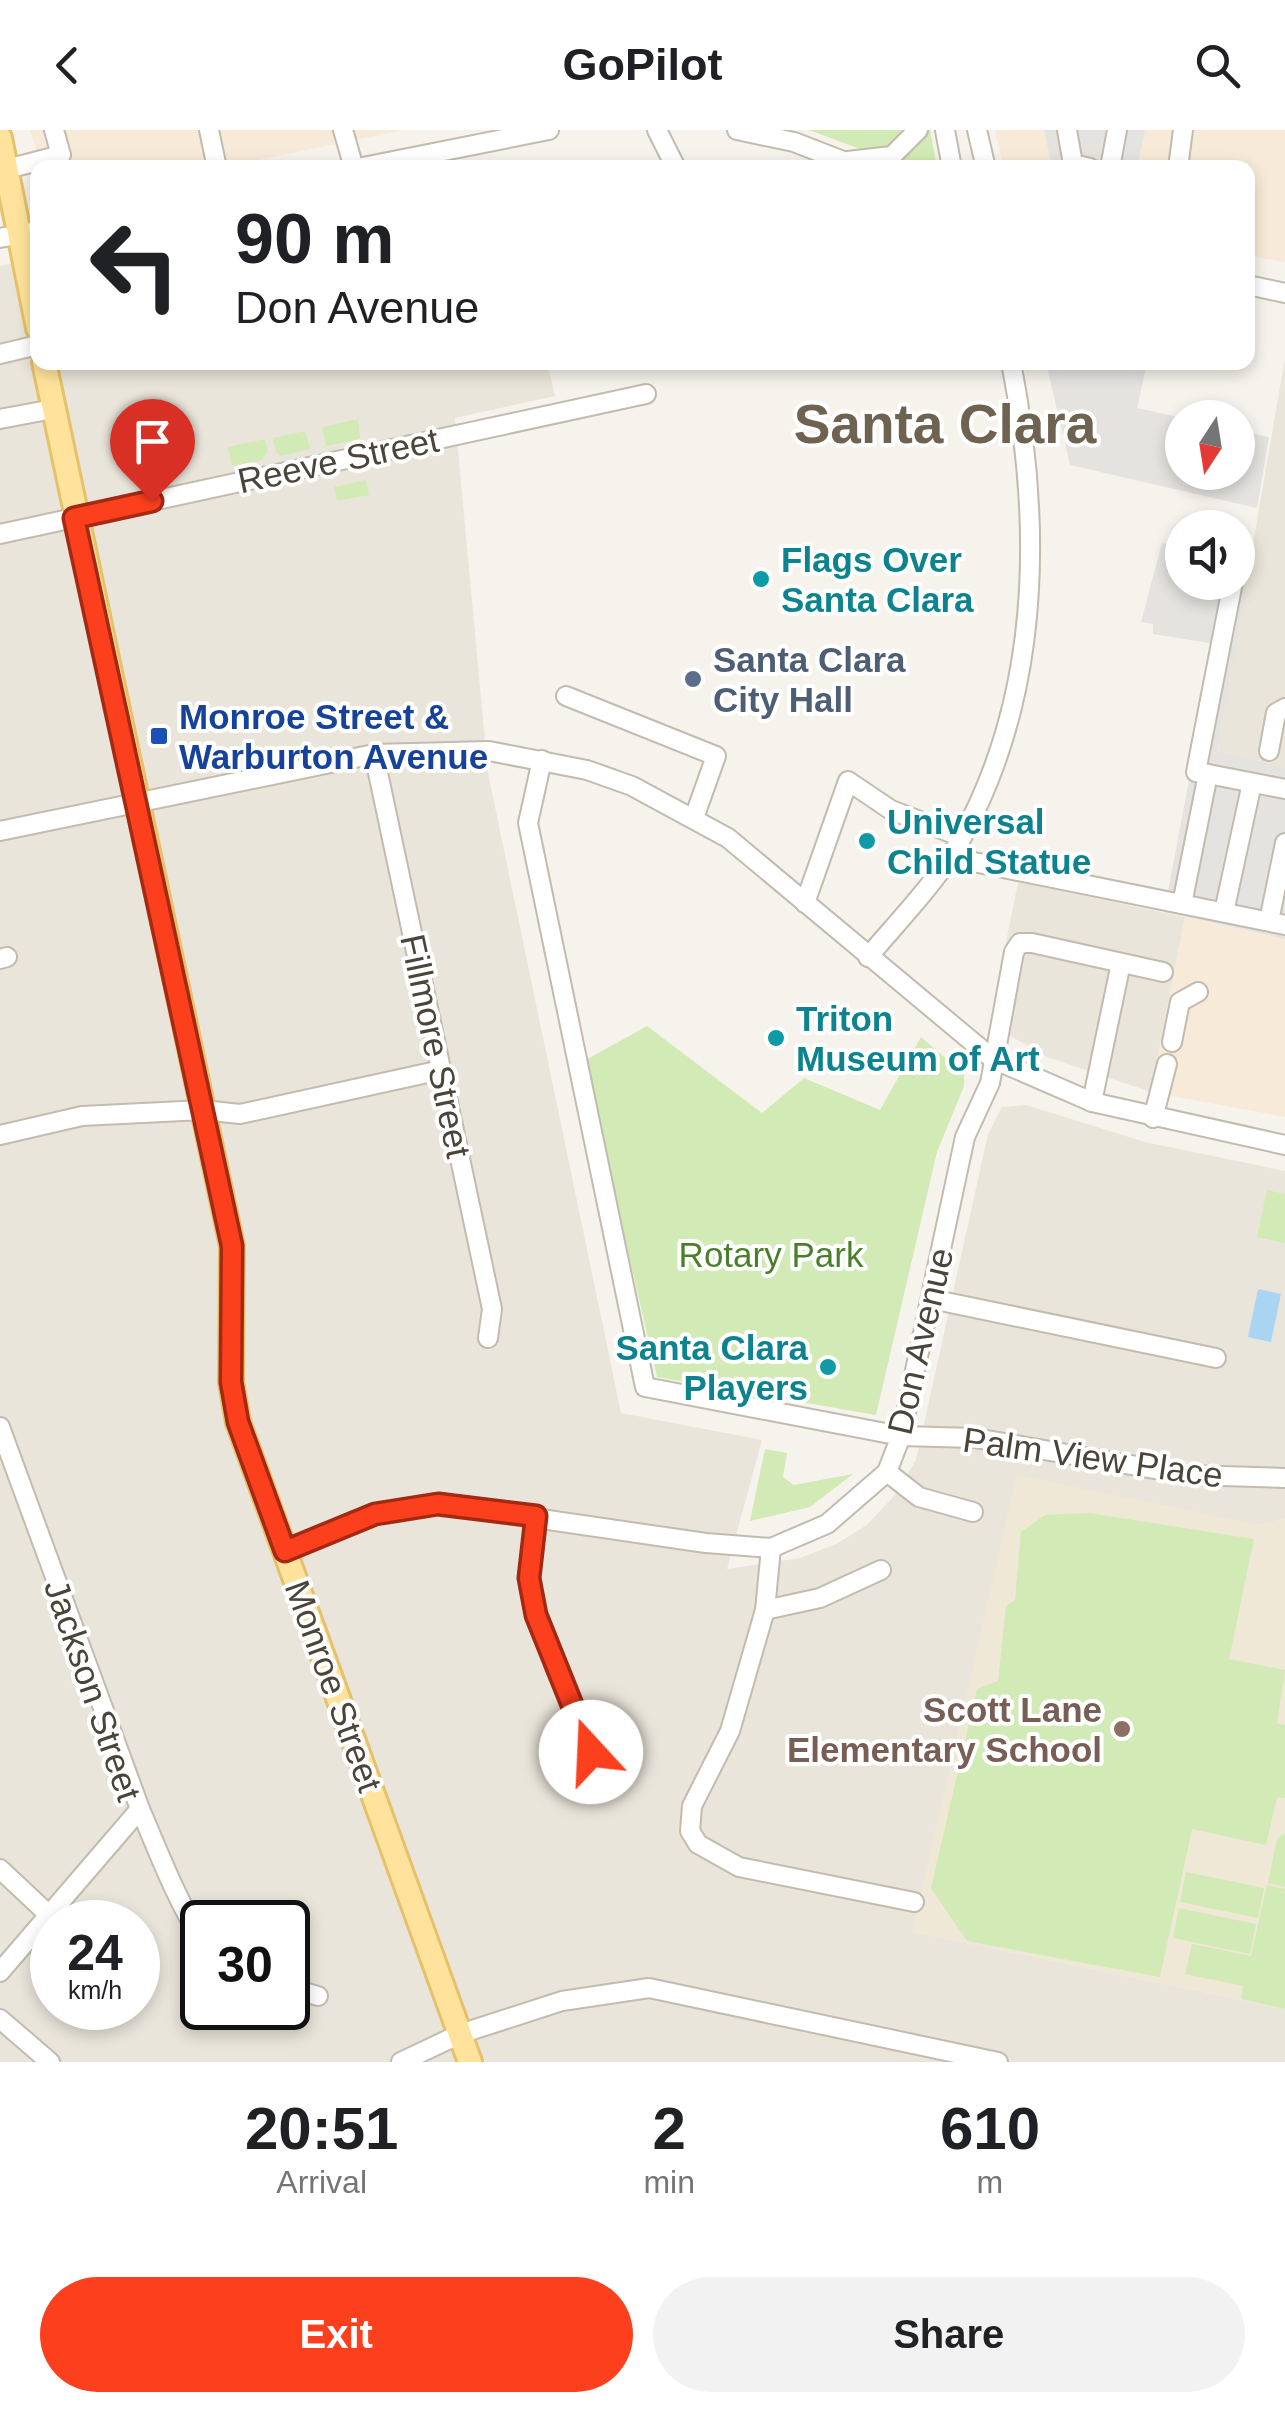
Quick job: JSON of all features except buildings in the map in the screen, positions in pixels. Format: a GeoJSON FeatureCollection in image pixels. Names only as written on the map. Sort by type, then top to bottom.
{"type":"FeatureCollection","features":[{"type":"Feature","properties":{"kind":"main road"},"geometry":{"type":"LineString","coordinates":[[0,138],[30,288]]}},
{"type":"Feature","properties":{"kind":"main road","name":"Monroe Street"},"geometry":{"type":"LineString","coordinates":[[46,370],[232,1246],[231,1382],[238,1422],[470,2062]]}},
{"type":"Feature","properties":{"kind":"street"},"geometry":{"type":"LineString","coordinates":[[41,160],[60,155],[54,130]]}},
{"type":"Feature","properties":{"kind":"street"},"geometry":{"type":"LineString","coordinates":[[209,130],[216,160]]}},
{"type":"Feature","properties":{"kind":"street"},"geometry":{"type":"LineString","coordinates":[[343,130],[353,160]]}},
{"type":"Feature","properties":{"kind":"street"},"geometry":{"type":"LineString","coordinates":[[388,160],[486,136],[549,130]]}},
{"type":"Feature","properties":{"kind":"street"},"geometry":{"type":"LineString","coordinates":[[657,130],[672,160]]}},
{"type":"Feature","properties":{"kind":"street"},"geometry":{"type":"LineString","coordinates":[[737,130],[840,160]]}},
{"type":"Feature","properties":{"kind":"street"},"geometry":{"type":"LineString","coordinates":[[873,160],[892,156],[918,130]]}},
{"type":"Feature","properties":{"kind":"street"},"geometry":{"type":"LineString","coordinates":[[945,130],[951,160]]}},
{"type":"Feature","properties":{"kind":"street"},"geometry":{"type":"LineString","coordinates":[[978,130],[984,160]]}},
{"type":"Feature","properties":{"kind":"street"},"geometry":{"type":"LineString","coordinates":[[1067,130],[1073,160]]}},
{"type":"Feature","properties":{"kind":"street"},"geometry":{"type":"LineString","coordinates":[[1112,160],[1118,130]]}},
{"type":"Feature","properties":{"kind":"street"},"geometry":{"type":"LineString","coordinates":[[1179,160],[1183,130]]}},
{"type":"Feature","properties":{"kind":"street"},"geometry":{"type":"LineString","coordinates":[[7,169],[30,163]]}},
{"type":"Feature","properties":{"kind":"street"},"geometry":{"type":"LineString","coordinates":[[1255,287],[1285,293]]}},
{"type":"Feature","properties":{"kind":"street"},"geometry":{"type":"LineString","coordinates":[[0,354],[30,348]]}},
{"type":"Feature","properties":{"kind":"street"},"geometry":{"type":"LineString","coordinates":[[868,957],[962,836],[1002,749],[1026,652],[1030,530],[1020,411],[1012,370]]}},
{"type":"Feature","properties":{"kind":"street","name":"Reeve Street"},"geometry":{"type":"LineString","coordinates":[[0,534],[646,394]]}},
{"type":"Feature","properties":{"kind":"street"},"geometry":{"type":"LineString","coordinates":[[0,419],[53,409]]}},
{"type":"Feature","properties":{"kind":"street"},"geometry":{"type":"LineString","coordinates":[[1229,600],[1196,772],[1285,790]]}},
{"type":"Feature","properties":{"kind":"street"},"geometry":{"type":"LineString","coordinates":[[566,696],[716,756],[694,818]]}},
{"type":"Feature","properties":{"kind":"street"},"geometry":{"type":"LineString","coordinates":[[1269,751],[1276,713],[1285,708]]}},
{"type":"Feature","properties":{"kind":"street"},"geometry":{"type":"LineString","coordinates":[[0,832],[374,754],[488,752],[542,760],[632,786],[694,818],[747,852],[994,1059],[1092,1102],[1285,1144]]}},
{"type":"Feature","properties":{"kind":"street","name":"Fillmore Street"},"geometry":{"type":"LineString","coordinates":[[374,754],[492,1309],[488,1338]]}},
{"type":"Feature","properties":{"kind":"street","name":"Palm View Place"},"geometry":{"type":"LineString","coordinates":[[542,760],[528,822],[646,1387],[901,1436],[975,1438],[1189,1475],[1285,1478]]}},
{"type":"Feature","properties":{"kind":"street"},"geometry":{"type":"LineString","coordinates":[[1182,904],[1208,774]]}},
{"type":"Feature","properties":{"kind":"street"},"geometry":{"type":"LineString","coordinates":[[805,903],[848,782],[891,810],[962,836]]}},
{"type":"Feature","properties":{"kind":"street"},"geometry":{"type":"LineString","coordinates":[[1224,912],[1252,783]]}},
{"type":"Feature","properties":{"kind":"street"},"geometry":{"type":"LineString","coordinates":[[949,857],[1277,923],[1285,842]]}},
{"type":"Feature","properties":{"kind":"street","name":"Don Avenue"},"geometry":{"type":"LineString","coordinates":[[285,1551],[375,1514],[438,1504],[706,1543],[772,1548],[828,1524],[886,1472],[901,1436],[965,1137],[990,1083],[1020,943],[1121,963]]}},
{"type":"Feature","properties":{"kind":"street"},"geometry":{"type":"LineString","coordinates":[[1092,1102],[1121,963],[1163,972]]}},
{"type":"Feature","properties":{"kind":"street"},"geometry":{"type":"LineString","coordinates":[[1172,1042],[1180,1002],[1198,992]]}},
{"type":"Feature","properties":{"kind":"street"},"geometry":{"type":"LineString","coordinates":[[1153,1118],[1167,1064]]}},
{"type":"Feature","properties":{"kind":"street"},"geometry":{"type":"LineString","coordinates":[[0,1135],[82,1116],[202,1110],[240,1114],[441,1070]]}},
{"type":"Feature","properties":{"kind":"street"},"geometry":{"type":"LineString","coordinates":[[931,1299],[1216,1358]]}},
{"type":"Feature","properties":{"kind":"street","name":"Jackson Street"},"geometry":{"type":"LineString","coordinates":[[0,1427],[140,1808],[60,1900]]}},
{"type":"Feature","properties":{"kind":"street"},"geometry":{"type":"LineString","coordinates":[[886,1472],[919,1497],[972,1512]]}},
{"type":"Feature","properties":{"kind":"street"},"geometry":{"type":"LineString","coordinates":[[536,1516],[529,1578],[536,1615],[591,1752]]}},
{"type":"Feature","properties":{"kind":"street"},"geometry":{"type":"LineString","coordinates":[[772,1548],[766,1610],[730,1731],[692,1806],[690,1831],[698,1844],[739,1867],[914,1902]]}},
{"type":"Feature","properties":{"kind":"street"},"geometry":{"type":"LineString","coordinates":[[766,1610],[820,1598],[881,1570]]}},
{"type":"Feature","properties":{"kind":"street"},"geometry":{"type":"LineString","coordinates":[[140,1808],[172,1886],[184,1900]]}},
{"type":"Feature","properties":{"kind":"street"},"geometry":{"type":"LineString","coordinates":[[0,1869],[33,1900]]}},
{"type":"Feature","properties":{"kind":"street","name":"Jackson Street"},"geometry":{"type":"LineString","coordinates":[[0,1972],[30,1936]]}},
{"type":"Feature","properties":{"kind":"street"},"geometry":{"type":"LineString","coordinates":[[402,2062],[460,2034],[562,2001],[649,1988],[998,2062]]}},
{"type":"Feature","properties":{"kind":"street"},"geometry":{"type":"LineString","coordinates":[[310,1994],[318,1996]]}},
{"type":"Feature","properties":{"kind":"street"},"geometry":{"type":"LineString","coordinates":[[0,2019],[50,2062]]}},
{"type":"Feature","properties":{"kind":"shaded area"},"geometry":{"type":"Polygon","coordinates":[[[30,130],[403,130],[258,160],[40,160],[30,130]]]}},
{"type":"Feature","properties":{"kind":"shaded area"},"geometry":{"type":"Polygon","coordinates":[[[995,130],[1285,130],[1285,262],[1255,257],[1255,160],[1001,160],[995,130]]]}},
{"type":"Feature","properties":{"kind":"shaded area"},"geometry":{"type":"Polygon","coordinates":[[[1044,130],[1145,130],[1139,160],[1050,160],[1044,130]]]}},
{"type":"Feature","properties":{"kind":"shaded area"},"geometry":{"type":"Polygon","coordinates":[[[30,260],[30,370],[549,370],[555,396],[455,418],[488,773],[621,1413],[762,1440],[727,1569],[800,1558],[836,1544],[867,1525],[894,1496],[916,1460],[988,1134],[1002,1107],[1026,1105],[1145,1142],[1285,1171],[1285,1519],[1259,1525],[913,1932],[1285,2009],[1285,2062],[0,2062],[0,266],[30,260]]]}},
{"type":"Feature","properties":{"kind":"shaded area"},"geometry":{"type":"Polygon","coordinates":[[[1285,358],[1285,767],[1217,753],[1243,600],[1255,600],[1255,532],[1285,358]]]}},
{"type":"Feature","properties":{"kind":"shaded area"},"geometry":{"type":"Polygon","coordinates":[[[1048,370],[1145,370],[1137,408],[1165,414],[1165,487],[1070,465],[1048,370]]]}},
{"type":"Feature","properties":{"kind":"shaded area"},"geometry":{"type":"Polygon","coordinates":[[[1255,434],[1269,437],[1257,508],[1179,490],[1255,490],[1255,434]]]}},
{"type":"Feature","properties":{"kind":"shaded area"},"geometry":{"type":"Polygon","coordinates":[[[1162,543],[1165,600],[1244,600],[1217,752],[1285,767],[1285,939],[1164,912],[1215,644],[1153,634],[1153,624],[1141,622],[1162,543]]]}},
{"type":"Feature","properties":{"kind":"shaded area"},"geometry":{"type":"Polygon","coordinates":[[[1018,882],[1185,917],[1151,1092],[1047,1057],[990,1024],[1018,882]]]}},
{"type":"Feature","properties":{"kind":"shaded area"},"geometry":{"type":"Polygon","coordinates":[[[1185,917],[1285,939],[1285,1117],[1151,1092],[1185,917]]]}},
{"type":"Feature","properties":{"kind":"shaded area","name":"Scott Lane Elementary School"},"geometry":{"type":"Polygon","coordinates":[[[1017,1475],[1259,1525],[1285,1519],[1285,2009],[912,1932],[1017,1475]]]}},
{"type":"Feature","properties":{"kind":"green space"},"geometry":{"type":"Polygon","coordinates":[[[809,130],[930,130],[936,160],[889,160],[809,130]]]}},
{"type":"Feature","properties":{"kind":"green space"},"geometry":{"type":"Polygon","coordinates":[[[358,419],[360,439],[326,446],[322,427],[358,419]]]}},
{"type":"Feature","properties":{"kind":"green space"},"geometry":{"type":"Polygon","coordinates":[[[305,431],[310,449],[281,456],[276,452],[273,438],[305,431]]]}},
{"type":"Feature","properties":{"kind":"green space"},"geometry":{"type":"Polygon","coordinates":[[[265,439],[268,452],[262,460],[232,466],[228,447],[265,439]]]}},
{"type":"Feature","properties":{"kind":"green space"},"geometry":{"type":"Polygon","coordinates":[[[366,480],[369,495],[337,501],[334,487],[366,480]]]}},
{"type":"Feature","properties":{"kind":"green space","name":"Rotary Park"},"geometry":{"type":"Polygon","coordinates":[[[647,1026],[762,1113],[804,1078],[880,1110],[921,1037],[964,1074],[964,1086],[937,1152],[876,1415],[657,1377],[584,1061],[647,1026]]]}},
{"type":"Feature","properties":{"kind":"green space"},"geometry":{"type":"Polygon","coordinates":[[[1267,1190],[1285,1194],[1285,1243],[1257,1237],[1267,1190]]]}},
{"type":"Feature","properties":{"kind":"green space"},"geometry":{"type":"Polygon","coordinates":[[[765,1449],[787,1453],[783,1477],[794,1485],[853,1474],[810,1507],[750,1521],[765,1449]]]}},
{"type":"Feature","properties":{"kind":"green space","name":"Scott Lane Elementary School"},"geometry":{"type":"Polygon","coordinates":[[[1089,1513],[1254,1539],[1229,1659],[1285,1670],[1277,1723],[1285,1725],[1285,1798],[1277,1797],[1266,1845],[1192,1829],[1160,1977],[967,1941],[931,1888],[977,1689],[998,1681],[1006,1606],[1015,1600],[1021,1532],[1045,1515],[1089,1513]]]}},
{"type":"Feature","properties":{"kind":"green space"},"geometry":{"type":"Polygon","coordinates":[[[1285,1833],[1285,1887],[1268,1883],[1277,1839],[1285,1833]]]}},
{"type":"Feature","properties":{"kind":"green space"},"geometry":{"type":"Polygon","coordinates":[[[1186,1872],[1264,1888],[1258,1918],[1180,1902],[1186,1872]]]}},
{"type":"Feature","properties":{"kind":"green space"},"geometry":{"type":"Polygon","coordinates":[[[1267,1885],[1285,1889],[1285,2009],[1241,1999],[1243,1986],[1185,1974],[1192,1944],[1251,1956],[1267,1885]]]}},
{"type":"Feature","properties":{"kind":"green space"},"geometry":{"type":"Polygon","coordinates":[[[1179,1908],[1256,1924],[1250,1954],[1173,1938],[1179,1908]]]}},
{"type":"Feature","properties":{"kind":"water"},"geometry":{"type":"Polygon","coordinates":[[[1258,1289],[1281,1294],[1271,1342],[1248,1337],[1258,1289]]]}},
{"type":"Feature","properties":{"kind":"place","name":"Flags Over Santa Clara"},"geometry":{"type":"Point","coordinates":[761,579]}},
{"type":"Feature","properties":{"kind":"place","name":"Santa Clara City Hall"},"geometry":{"type":"Point","coordinates":[693,679]}},
{"type":"Feature","properties":{"kind":"place","name":"Monroe Street & Warburton Avenue"},"geometry":{"type":"Point","coordinates":[159,736]}},
{"type":"Feature","properties":{"kind":"place","name":"Universal Child Statue"},"geometry":{"type":"Point","coordinates":[867,841]}},
{"type":"Feature","properties":{"kind":"place","name":"Triton Museum of Art"},"geometry":{"type":"Point","coordinates":[776,1038]}},
{"type":"Feature","properties":{"kind":"place","name":"Santa Clara Players"},"geometry":{"type":"Point","coordinates":[828,1367]}},
{"type":"Feature","properties":{"kind":"place","name":"Scott Lane Elementary School"},"geometry":{"type":"Point","coordinates":[1122,1729]}},
{"type":"Feature","properties":{"kind":"district","name":"Santa Clara"},"geometry":{"type":"Point","coordinates":[945,424]}},
{"type":"Feature","properties":{"kind":"route"},"geometry":{"type":"LineString","coordinates":[[152,501],[74,518],[232,1246],[231,1382],[238,1422],[285,1551],[375,1514],[438,1504],[536,1516],[529,1578],[536,1615],[591,1752]]}}]}
